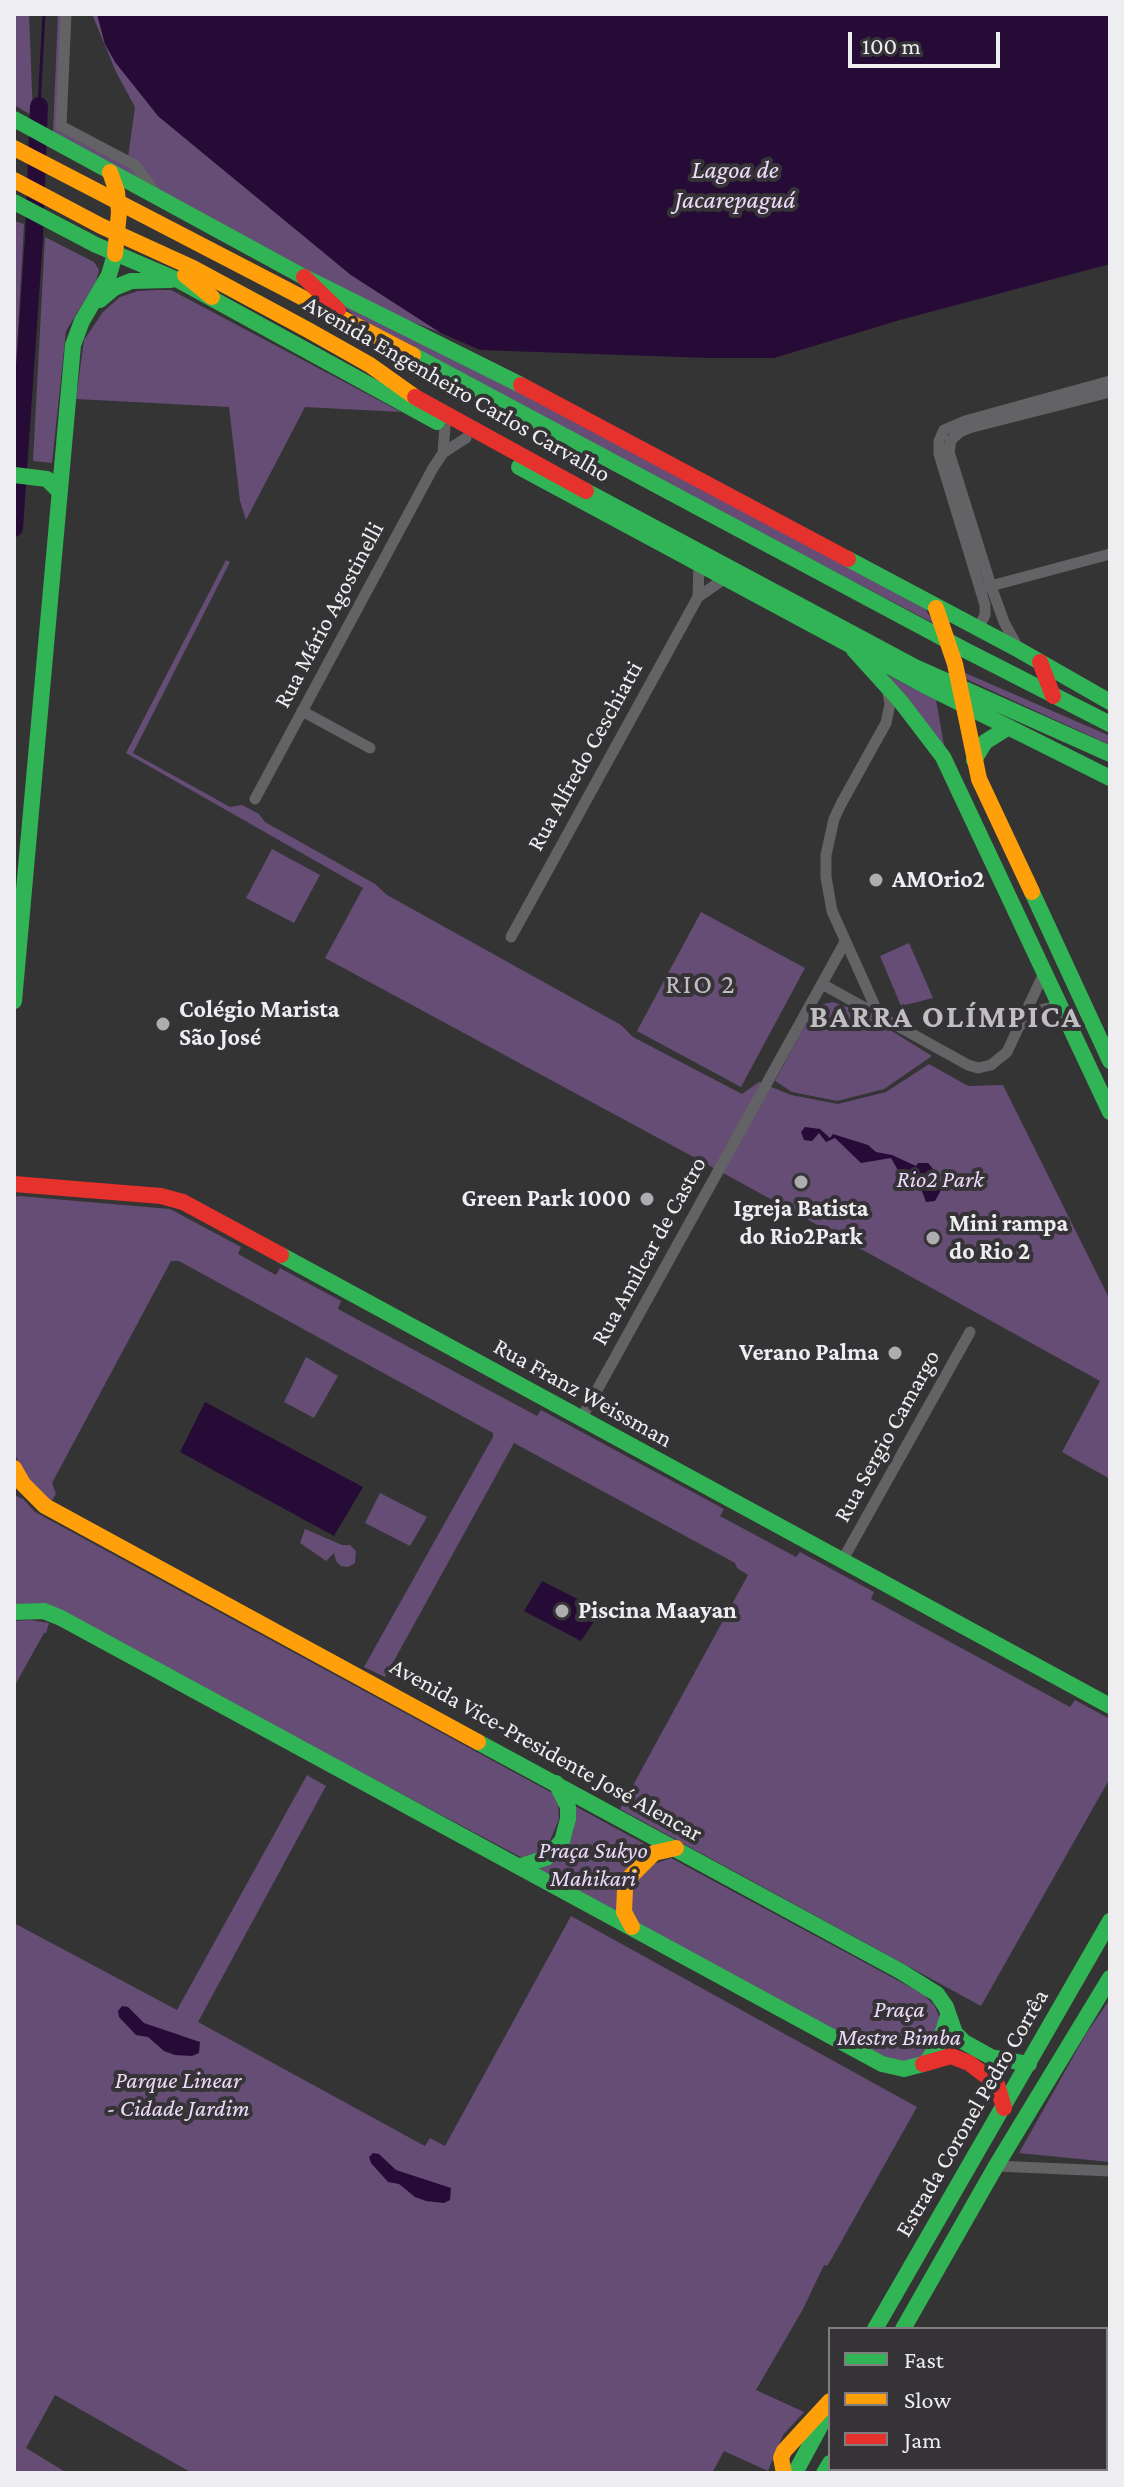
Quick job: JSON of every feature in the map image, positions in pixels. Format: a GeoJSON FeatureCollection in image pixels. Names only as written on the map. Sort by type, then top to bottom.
{"type":"FeatureCollection","features":[{"type":"Feature","properties":{"kind":"main road","name":"Avenida Engenheiro Carlos Carvalho"},"geometry":{"type":"LineString","coordinates":[[18,121],[304,277],[460,353],[1019,650],[1110,702]]}},
{"type":"Feature","properties":{"kind":"main road","name":"Avenida Engenheiro Carlos Carvalho"},"geometry":{"type":"LineString","coordinates":[[16,149],[463,380],[948,641],[1110,724]]}},
{"type":"Feature","properties":{"kind":"main road"},"geometry":{"type":"LineString","coordinates":[[14,1001],[73,345],[82,321],[109,275],[115,254],[118,203],[110,172]]}},
{"type":"Feature","properties":{"kind":"main road","name":"Avenida Engenheiro Carlos Carvalho"},"geometry":{"type":"LineString","coordinates":[[16,181],[118,235],[193,268],[370,365],[430,407],[901,660],[961,696]]}},
{"type":"Feature","properties":{"kind":"main road","name":"Avenida Engenheiro Carlos Carvalho"},"geometry":{"type":"LineString","coordinates":[[15,202],[115,254],[212,297],[850,646],[961,696]]}},
{"type":"Feature","properties":{"kind":"main road"},"geometry":{"type":"LineString","coordinates":[[145,247],[196,282],[212,297]]}},
{"type":"Feature","properties":{"kind":"main road"},"geometry":{"type":"LineString","coordinates":[[304,277],[356,327]]}},
{"type":"Feature","properties":{"kind":"main road"},"geometry":{"type":"LineString","coordinates":[[93,306],[114,288],[131,281],[180,281]]}},
{"type":"Feature","properties":{"kind":"main road"},"geometry":{"type":"LineString","coordinates":[[23,475],[47,479],[60,492]]}},
{"type":"Feature","properties":{"kind":"main road"},"geometry":{"type":"LineString","coordinates":[[936,608],[948,641],[974,760],[993,812],[1110,1061]]}},
{"type":"Feature","properties":{"kind":"main road"},"geometry":{"type":"LineString","coordinates":[[850,646],[887,686],[943,757],[1110,1112]]}},
{"type":"Feature","properties":{"kind":"main road"},"geometry":{"type":"LineString","coordinates":[[1040,662],[1053,696]]}},
{"type":"Feature","properties":{"kind":"main road"},"geometry":{"type":"LineString","coordinates":[[961,696],[1009,727],[1110,778]]}},
{"type":"Feature","properties":{"kind":"main road"},"geometry":{"type":"LineString","coordinates":[[961,696],[1110,754]]}},
{"type":"Feature","properties":{"kind":"main road"},"geometry":{"type":"LineString","coordinates":[[974,760],[985,742],[1009,727]]}},
{"type":"Feature","properties":{"kind":"main road"},"geometry":{"type":"LineString","coordinates":[[1044,973],[1053,938]]}},
{"type":"Feature","properties":{"kind":"main road","name":"Rua Franz Weissman"},"geometry":{"type":"LineString","coordinates":[[14,1184],[161,1196],[183,1202],[1110,1706]]}},
{"type":"Feature","properties":{"kind":"main road","name":"Avenida Vice-Presidente José Alencar"},"geometry":{"type":"LineString","coordinates":[[14,1468],[18,1483],[45,1506],[925,1985],[937,1994],[955,2033],[974,2049],[1003,2061],[1029,2064]]}},
{"type":"Feature","properties":{"kind":"main road"},"geometry":{"type":"LineString","coordinates":[[14,1612],[44,1611],[61,1618],[882,2064],[904,2069],[951,2056],[969,2063],[997,2084],[1004,2108]]}},
{"type":"Feature","properties":{"kind":"main road"},"geometry":{"type":"LineString","coordinates":[[521,1866],[546,1858],[562,1841],[568,1807],[556,1783]]}},
{"type":"Feature","properties":{"kind":"main road"},"geometry":{"type":"LineString","coordinates":[[632,1927],[624,1912],[625,1889],[630,1877],[654,1853],[676,1848]]}},
{"type":"Feature","properties":{"kind":"main road","name":"Estrada Coronel Pedro Corrêa"},"geometry":{"type":"LineString","coordinates":[[876,2327],[1110,1921]]}},
{"type":"Feature","properties":{"kind":"main road","name":"Estrada Coronel Pedro Corrêa"},"geometry":{"type":"LineString","coordinates":[[904,2327],[996,2166],[1110,1978]]}},
{"type":"Feature","properties":{"kind":"main road"},"geometry":{"type":"LineString","coordinates":[[925,2064],[939,2044],[948,2015]]}},
{"type":"Feature","properties":{"kind":"main road"},"geometry":{"type":"LineString","coordinates":[[784,2473],[781,2458],[784,2451],[828,2403]]}},
{"type":"Feature","properties":{"kind":"main road"},"geometry":{"type":"LineString","coordinates":[[795,2473],[828,2413]]}},
{"type":"Feature","properties":{"kind":"street"},"geometry":{"type":"LineString","coordinates":[[66,14],[61,126],[135,165],[160,200]]}},
{"type":"Feature","properties":{"kind":"street"},"geometry":{"type":"LineString","coordinates":[[980,421],[1110,381]]}},
{"type":"Feature","properties":{"kind":"street"},"geometry":{"type":"LineString","coordinates":[[1019,650],[985,588],[939,454],[939,441],[944,430],[952,425],[1110,392]]}},
{"type":"Feature","properties":{"kind":"street","name":"Rua Mário Agostinelli"},"geometry":{"type":"LineString","coordinates":[[255,799],[443,453],[445,426]]}},
{"type":"Feature","properties":{"kind":"street","name":"Rua Mário Agostinelli"},"geometry":{"type":"LineString","coordinates":[[443,453],[466,438]]}},
{"type":"Feature","properties":{"kind":"street"},"geometry":{"type":"LineString","coordinates":[[985,588],[1110,554]]}},
{"type":"Feature","properties":{"kind":"street","name":"Rua Alfredo Ceschiatti"},"geometry":{"type":"LineString","coordinates":[[698,597],[699,565]]}},
{"type":"Feature","properties":{"kind":"street","name":"Rua Alfredo Ceschiatti"},"geometry":{"type":"LineString","coordinates":[[511,937],[698,597],[724,579]]}},
{"type":"Feature","properties":{"kind":"street"},"geometry":{"type":"LineString","coordinates":[[978,629],[986,613],[985,588]]}},
{"type":"Feature","properties":{"kind":"street"},"geometry":{"type":"LineString","coordinates":[[878,1013],[829,900],[826,855],[834,819],[886,723],[890,704],[887,686]]}},
{"type":"Feature","properties":{"kind":"street"},"geometry":{"type":"LineString","coordinates":[[302,711],[370,748]]}},
{"type":"Feature","properties":{"kind":"street","name":"Rua Amilcar de Castro"},"geometry":{"type":"LineString","coordinates":[[581,1419],[845,942]]}},
{"type":"Feature","properties":{"kind":"street"},"geometry":{"type":"LineString","coordinates":[[822,984],[978,1068],[1000,1059],[1044,973]]}},
{"type":"Feature","properties":{"kind":"street"},"geometry":{"type":"LineString","coordinates":[[1019,1027],[1040,1010],[1059,1006]]}},
{"type":"Feature","properties":{"kind":"street","name":"Rua Sergio Camargo"},"geometry":{"type":"LineString","coordinates":[[842,1561],[970,1332]]}},
{"type":"Feature","properties":{"kind":"street"},"geometry":{"type":"LineString","coordinates":[[996,2166],[1110,2171]]}},
{"type":"Feature","properties":{"kind":"green space"},"geometry":{"type":"Polygon","coordinates":[[[14,14],[29,14],[33,116],[14,105],[14,14]]]}},
{"type":"Feature","properties":{"kind":"green space"},"geometry":{"type":"Polygon","coordinates":[[[58,14],[62,14],[56,127],[127,165],[135,107],[116,72],[92,14],[97,14],[105,44],[158,116],[351,275],[441,333],[382,310],[53,133],[58,14]]]}},
{"type":"Feature","properties":{"kind":"green space"},"geometry":{"type":"Polygon","coordinates":[[[14,221],[24,224],[14,399],[14,221]]]}},
{"type":"Feature","properties":{"kind":"green space"},"geometry":{"type":"Polygon","coordinates":[[[45,237],[94,262],[99,270],[96,282],[66,331],[52,463],[33,461],[45,237]]]}},
{"type":"Feature","properties":{"kind":"green space"},"geometry":{"type":"Polygon","coordinates":[[[171,290],[401,412],[305,407],[246,520],[240,501],[229,407],[76,399],[84,340],[103,312],[120,297],[138,291],[171,290]]]}},
{"type":"Feature","properties":{"kind":"green space"},"geometry":{"type":"Polygon","coordinates":[[[337,302],[458,356],[925,609],[935,624],[372,329],[337,302]]]}},
{"type":"Feature","properties":{"kind":"green space","name":"Rio2 Park"},"geometry":{"type":"Polygon","coordinates":[[[226,560],[230,562],[133,753],[230,807],[242,805],[259,814],[265,822],[375,884],[387,895],[621,1025],[633,1037],[742,1094],[759,1082],[791,1095],[838,1104],[886,1092],[929,1064],[968,1086],[1003,1085],[1110,1300],[1110,1479],[1062,1452],[1100,1381],[325,958],[363,888],[126,753],[226,560]]]}},
{"type":"Feature","properties":{"kind":"green space"},"geometry":{"type":"Polygon","coordinates":[[[874,668],[936,700],[946,756],[874,668]]]}},
{"type":"Feature","properties":{"kind":"green space"},"geometry":{"type":"Polygon","coordinates":[[[963,672],[1110,736],[1110,745],[966,679],[963,672]]]}},
{"type":"Feature","properties":{"kind":"green space"},"geometry":{"type":"Polygon","coordinates":[[[272,849],[320,875],[294,923],[246,898],[272,849]]]}},
{"type":"Feature","properties":{"kind":"green space"},"geometry":{"type":"Polygon","coordinates":[[[701,912],[805,968],[741,1087],[637,1031],[701,912]]]}},
{"type":"Feature","properties":{"kind":"green space"},"geometry":{"type":"Polygon","coordinates":[[[909,943],[933,998],[901,1006],[880,956],[909,943]]]}},
{"type":"Feature","properties":{"kind":"green space"},"geometry":{"type":"Polygon","coordinates":[[[833,1002],[861,1012],[932,1056],[884,1089],[837,1101],[792,1092],[775,1081],[813,1011],[833,1002]]]}},
{"type":"Feature","properties":{"kind":"green space"},"geometry":{"type":"Polygon","coordinates":[[[14,1197],[170,1209],[241,1247],[238,1254],[276,1275],[280,1268],[341,1301],[338,1309],[537,1416],[541,1410],[724,1509],[720,1516],[796,1557],[800,1552],[874,1592],[871,1599],[1070,1707],[1075,1700],[1110,1719],[1110,1778],[981,2006],[620,1809],[748,1575],[735,1563],[514,1443],[385,1677],[364,1667],[493,1433],[179,1261],[171,1261],[52,1483],[56,1494],[49,1505],[24,1475],[14,1452],[14,1197]]]}},
{"type":"Feature","properties":{"kind":"green space"},"geometry":{"type":"Polygon","coordinates":[[[306,1357],[338,1376],[314,1418],[284,1402],[306,1357]]]}},
{"type":"Feature","properties":{"kind":"green space"},"geometry":{"type":"Polygon","coordinates":[[[380,1493],[427,1517],[410,1546],[365,1523],[380,1493]]]}},
{"type":"Feature","properties":{"kind":"green space"},"geometry":{"type":"Polygon","coordinates":[[[14,1495],[23,1499],[35,1512],[554,1794],[559,1819],[549,1843],[526,1860],[116,1642],[14,1608],[14,1495]]]}},
{"type":"Feature","properties":{"kind":"green space"},"geometry":{"type":"Polygon","coordinates":[[[305,1529],[342,1545],[350,1545],[356,1551],[355,1563],[348,1567],[341,1566],[334,1553],[326,1561],[300,1543],[305,1529]]]}},
{"type":"Feature","properties":{"kind":"green space"},"geometry":{"type":"Polygon","coordinates":[[[14,1621],[49,1623],[14,1687],[14,1621]]]}},
{"type":"Feature","properties":{"kind":"green space","name":"Parque Linear - Cidade Jardim"},"geometry":{"type":"Polygon","coordinates":[[[307,1775],[326,1786],[198,2022],[423,2145],[430,2138],[445,2146],[571,1916],[917,2107],[832,2258],[827,2266],[824,2265],[803,2309],[756,2390],[804,2412],[783,2435],[768,2471],[724,2451],[712,2473],[192,2473],[55,2395],[26,2448],[67,2473],[14,2473],[14,1923],[177,2010],[307,1775]]]}},
{"type":"Feature","properties":{"kind":"green space","name":"Praça Sukyo Mahikari"},"geometry":{"type":"Polygon","coordinates":[[[573,1805],[652,1848],[637,1856],[623,1874],[617,1891],[617,1913],[537,1870],[555,1861],[567,1846],[574,1829],[573,1805]]]}},
{"type":"Feature","properties":{"kind":"green space","name":"Praça Mestre Bimba"},"geometry":{"type":"Polygon","coordinates":[[[671,1858],[923,1994],[934,2005],[941,2020],[926,2056],[900,2065],[633,1922],[630,1899],[635,1883],[654,1864],[671,1858]]]}},
{"type":"Feature","properties":{"kind":"green space"},"geometry":{"type":"Polygon","coordinates":[[[1110,1999],[1110,2162],[1019,2153],[1086,2034],[1110,1999]]]}},
{"type":"Feature","properties":{"kind":"water","name":"Lagoa de Jacarepaguá"},"geometry":{"type":"Polygon","coordinates":[[[97,14],[1110,14],[1110,264],[900,320],[774,358],[480,350],[441,333],[351,275],[158,116],[115,62],[105,44],[97,14]]]}},
{"type":"Feature","properties":{"kind":"water"},"geometry":{"type":"Polygon","coordinates":[[[805,1127],[820,1129],[830,1138],[833,1134],[868,1145],[876,1152],[892,1155],[916,1166],[918,1163],[928,1163],[941,1190],[935,1201],[926,1202],[920,1186],[913,1188],[908,1170],[900,1174],[891,1158],[861,1163],[835,1138],[826,1142],[819,1133],[812,1141],[804,1140],[801,1132],[805,1127]]]}},
{"type":"Feature","properties":{"kind":"water"},"geometry":{"type":"Polygon","coordinates":[[[205,1402],[363,1487],[334,1536],[180,1452],[205,1402]]]}},
{"type":"Feature","properties":{"kind":"water","name":"Piscina Maayan"},"geometry":{"type":"Polygon","coordinates":[[[542,1581],[601,1611],[581,1641],[524,1611],[542,1581]]]}},
{"type":"Feature","properties":{"kind":"water"},"geometry":{"type":"Polygon","coordinates":[[[122,2006],[128,2007],[144,2023],[200,2042],[199,2053],[192,2056],[175,2055],[164,2051],[148,2037],[136,2035],[119,2017],[118,2011],[122,2006]]]}},
{"type":"Feature","properties":{"kind":"water"},"geometry":{"type":"Polygon","coordinates":[[[373,2153],[379,2154],[396,2170],[451,2188],[450,2200],[444,2203],[426,2201],[415,2197],[399,2184],[388,2182],[371,2163],[369,2157],[373,2153]]]}},
{"type":"Feature","properties":{"kind":"waterway"},"geometry":{"type":"LineString","coordinates":[[39,106],[44,14]]}},
{"type":"Feature","properties":{"kind":"waterway"},"geometry":{"type":"LineString","coordinates":[[14,528],[34,238],[39,106]]}},
{"type":"Feature","properties":{"kind":"traffic: fast"},"geometry":{"type":"LineString","coordinates":[[14,119],[304,277],[521,385]]}},
{"type":"Feature","properties":{"kind":"traffic: fast"},"geometry":{"type":"LineString","coordinates":[[14,202],[96,245],[180,281],[437,422]]}},
{"type":"Feature","properties":{"kind":"traffic: fast"},"geometry":{"type":"LineString","coordinates":[[14,1001],[73,345],[82,321],[109,275],[115,254]]}},
{"type":"Feature","properties":{"kind":"traffic: fast"},"geometry":{"type":"LineString","coordinates":[[100,300],[114,288],[131,281],[171,280]]}},
{"type":"Feature","properties":{"kind":"traffic: fast"},"geometry":{"type":"LineString","coordinates":[[413,355],[965,650],[1110,724]]}},
{"type":"Feature","properties":{"kind":"traffic: fast"},"geometry":{"type":"LineString","coordinates":[[519,467],[924,685],[1110,778]]}},
{"type":"Feature","properties":{"kind":"traffic: fast"},"geometry":{"type":"LineString","coordinates":[[14,475],[47,479],[60,492]]}},
{"type":"Feature","properties":{"kind":"traffic: fast"},"geometry":{"type":"LineString","coordinates":[[586,491],[915,667],[1110,754]]}},
{"type":"Feature","properties":{"kind":"traffic: fast"},"geometry":{"type":"LineString","coordinates":[[848,559],[1110,702]]}},
{"type":"Feature","properties":{"kind":"traffic: fast"},"geometry":{"type":"LineString","coordinates":[[854,650],[901,702],[943,757],[1110,1112]]}},
{"type":"Feature","properties":{"kind":"traffic: fast"},"geometry":{"type":"LineString","coordinates":[[974,760],[985,742],[1009,727]]}},
{"type":"Feature","properties":{"kind":"traffic: fast"},"geometry":{"type":"LineString","coordinates":[[1032,892],[1110,1061]]}},
{"type":"Feature","properties":{"kind":"traffic: fast"},"geometry":{"type":"LineString","coordinates":[[281,1255],[1110,1706]]}},
{"type":"Feature","properties":{"kind":"traffic: fast"},"geometry":{"type":"LineString","coordinates":[[14,1612],[44,1611],[61,1618],[882,2064],[904,2069],[923,2064]]}},
{"type":"Feature","properties":{"kind":"traffic: fast"},"geometry":{"type":"LineString","coordinates":[[478,1742],[900,1971],[937,1994],[946,2007],[955,2033],[964,2042],[991,2057],[1029,2064]]}},
{"type":"Feature","properties":{"kind":"traffic: fast"},"geometry":{"type":"LineString","coordinates":[[521,1866],[546,1858],[562,1841],[568,1807],[556,1783]]}},
{"type":"Feature","properties":{"kind":"traffic: fast"},"geometry":{"type":"LineString","coordinates":[[876,2327],[1110,1921]]}},
{"type":"Feature","properties":{"kind":"traffic: fast"},"geometry":{"type":"LineString","coordinates":[[904,2327],[996,2166],[1110,1978]]}},
{"type":"Feature","properties":{"kind":"traffic: fast"},"geometry":{"type":"LineString","coordinates":[[926,2063],[939,2044],[948,2016]]}},
{"type":"Feature","properties":{"kind":"traffic: fast"},"geometry":{"type":"LineString","coordinates":[[795,2473],[828,2412]]}},
{"type":"Feature","properties":{"kind":"traffic: fast"},"geometry":{"type":"LineString","coordinates":[[824,2473],[828,2466]]}},
{"type":"Feature","properties":{"kind":"traffic: slow"},"geometry":{"type":"LineString","coordinates":[[14,148],[413,355]]}},
{"type":"Feature","properties":{"kind":"traffic: slow"},"geometry":{"type":"LineString","coordinates":[[110,172],[117,192],[119,212],[115,254]]}},
{"type":"Feature","properties":{"kind":"traffic: slow"},"geometry":{"type":"LineString","coordinates":[[14,180],[101,226],[193,268],[308,330],[370,365],[415,397]]}},
{"type":"Feature","properties":{"kind":"traffic: slow"},"geometry":{"type":"LineString","coordinates":[[185,275],[212,297]]}},
{"type":"Feature","properties":{"kind":"traffic: slow"},"geometry":{"type":"LineString","coordinates":[[936,608],[955,664],[979,779],[1032,892]]}},
{"type":"Feature","properties":{"kind":"traffic: slow"},"geometry":{"type":"LineString","coordinates":[[14,1468],[23,1484],[45,1506],[478,1742]]}},
{"type":"Feature","properties":{"kind":"traffic: slow"},"geometry":{"type":"LineString","coordinates":[[632,1927],[624,1912],[625,1889],[630,1877],[654,1853],[676,1848]]}},
{"type":"Feature","properties":{"kind":"traffic: slow"},"geometry":{"type":"LineString","coordinates":[[784,2473],[781,2458],[784,2451],[828,2403]]}},
{"type":"Feature","properties":{"kind":"traffic: jam"},"geometry":{"type":"LineString","coordinates":[[304,277],[338,310]]}},
{"type":"Feature","properties":{"kind":"traffic: jam"},"geometry":{"type":"LineString","coordinates":[[521,385],[848,559]]}},
{"type":"Feature","properties":{"kind":"traffic: jam"},"geometry":{"type":"LineString","coordinates":[[415,397],[586,491]]}},
{"type":"Feature","properties":{"kind":"traffic: jam"},"geometry":{"type":"LineString","coordinates":[[1040,662],[1053,696]]}},
{"type":"Feature","properties":{"kind":"traffic: jam"},"geometry":{"type":"LineString","coordinates":[[14,1184],[161,1196],[183,1202],[281,1255]]}},
{"type":"Feature","properties":{"kind":"traffic: jam"},"geometry":{"type":"LineString","coordinates":[[923,2064],[951,2056],[969,2063],[997,2084],[1004,2108]]}},
{"type":"Feature","properties":{"kind":"place","name":"AMOrio2"},"geometry":{"type":"Point","coordinates":[876,880]}},
{"type":"Feature","properties":{"kind":"place","name":"Colégio Marista São José"},"geometry":{"type":"Point","coordinates":[163,1024]}},
{"type":"Feature","properties":{"kind":"place","name":"Igreja Batista do Rio2Park"},"geometry":{"type":"Point","coordinates":[801,1182]}},
{"type":"Feature","properties":{"kind":"place","name":"Green Park 1000"},"geometry":{"type":"Point","coordinates":[647,1199]}},
{"type":"Feature","properties":{"kind":"place","name":"Mini rampa do Rio 2"},"geometry":{"type":"Point","coordinates":[933,1238]}},
{"type":"Feature","properties":{"kind":"place","name":"Verano Palma"},"geometry":{"type":"Point","coordinates":[895,1353]}},
{"type":"Feature","properties":{"kind":"place","name":"Piscina Maayan"},"geometry":{"type":"Point","coordinates":[562,1611]}},
{"type":"Feature","properties":{"kind":"district","name":"RIO 2"},"geometry":{"type":"Point","coordinates":[701,984]}},
{"type":"Feature","properties":{"kind":"district","name":"BARRA OLÍMPICA"},"geometry":{"type":"Point","coordinates":[946,1017]}}]}
